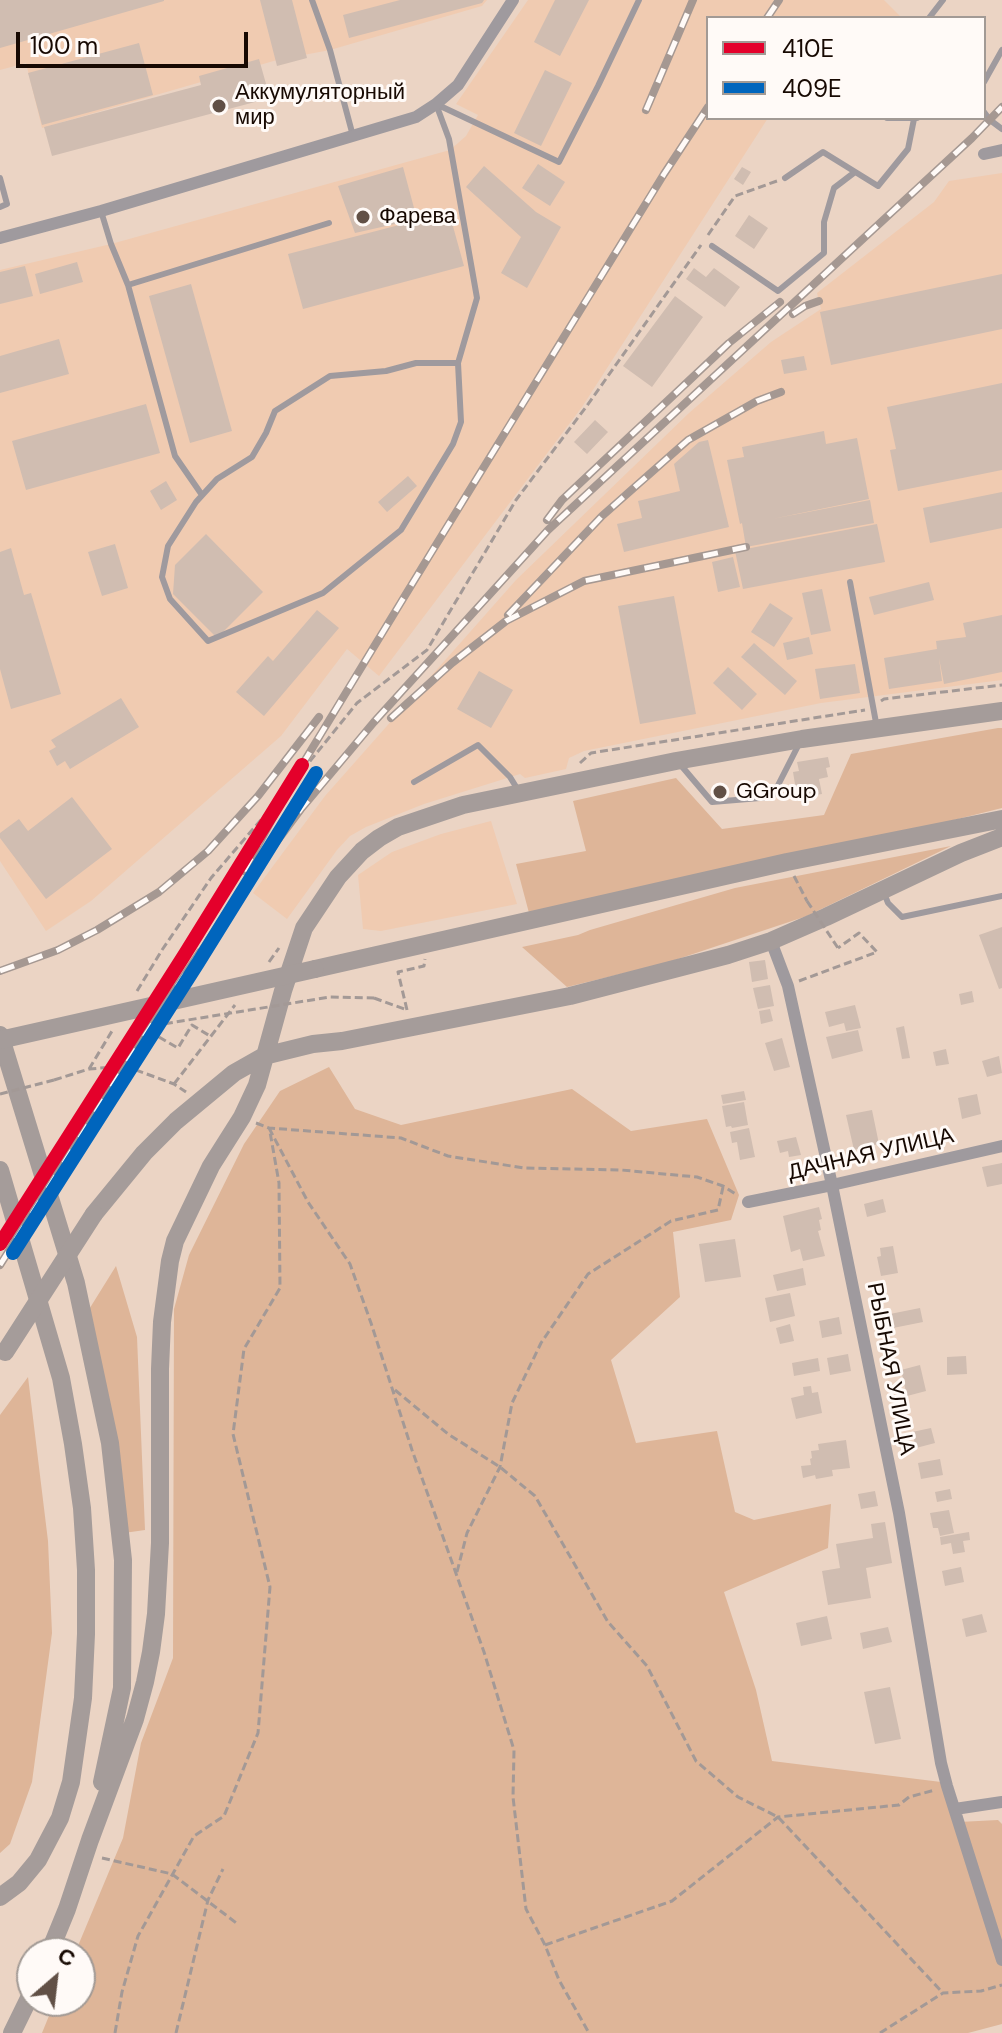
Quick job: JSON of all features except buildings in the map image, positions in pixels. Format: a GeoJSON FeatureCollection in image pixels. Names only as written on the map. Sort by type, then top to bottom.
{"type":"FeatureCollection","features":[{"type":"Feature","properties":{"kind":"main road"},"geometry":{"type":"LineString","coordinates":[[56,1937],[135,1719],[151,1652],[160,1543],[162,1322],[175,1241],[211,1166],[242,1117],[257,1085],[294,954],[304,928],[327,893],[351,862],[379,838],[398,827],[463,805],[676,761],[802,739],[999,712]]}},
{"type":"Feature","properties":{"kind":"main road"},"geometry":{"type":"LineString","coordinates":[[87,1847],[122,1688],[122,1545],[110,1443],[76,1283],[0,1038],[787,862],[1002,819]]}},
{"type":"Feature","properties":{"kind":"main road"},"geometry":{"type":"LineString","coordinates":[[3,1357],[94,1214],[144,1153],[176,1121],[234,1073],[264,1056],[570,996],[698,963],[771,941],[1002,837]]}},
{"type":"Feature","properties":{"kind":"main road"},"geometry":{"type":"LineString","coordinates":[[0,1170],[61,1378],[82,1508],[86,1570],[83,1698],[71,1782],[60,1818],[38,1860],[19,1883],[0,1897]]}},
{"type":"Feature","properties":{"kind":"street"},"geometry":{"type":"LineString","coordinates":[[0,238],[416,117],[458,85],[513,0]]}},
{"type":"Feature","properties":{"kind":"street"},"geometry":{"type":"LineString","coordinates":[[984,154],[1002,150]]}},
{"type":"Feature","properties":{"kind":"street","name":"РЫБНАЯ УЛИЦА"},"geometry":{"type":"LineString","coordinates":[[771,941],[788,986],[832,1185],[899,1513],[941,1763],[1002,1960]]}},
{"type":"Feature","properties":{"kind":"street","name":"ДАЧНАЯ УЛИЦА"},"geometry":{"type":"LineString","coordinates":[[748,1202],[1002,1146]]}},
{"type":"Feature","properties":{"kind":"street"},"geometry":{"type":"LineString","coordinates":[[955,1809],[1002,1802]]}},
{"type":"Feature","properties":{"kind":"lane"},"geometry":{"type":"LineString","coordinates":[[312,0],[330,50],[353,136]]}},
{"type":"Feature","properties":{"kind":"lane"},"geometry":{"type":"LineString","coordinates":[[436,104],[559,162],[639,0]]}},
{"type":"Feature","properties":{"kind":"lane"},"geometry":{"type":"LineString","coordinates":[[931,16],[943,0]]}},
{"type":"Feature","properties":{"kind":"lane"},"geometry":{"type":"LineString","coordinates":[[986,78],[1002,50]]}},
{"type":"Feature","properties":{"kind":"lane"},"geometry":{"type":"LineString","coordinates":[[436,104],[449,139],[477,298],[458,363],[461,422],[453,444],[401,530],[323,593],[208,641],[170,599],[162,577],[168,546],[202,495],[217,479],[252,457],[275,411],[330,376],[386,371],[416,363],[458,363]]}},
{"type":"Feature","properties":{"kind":"lane"},"geometry":{"type":"LineString","coordinates":[[986,115],[1002,129]]}},
{"type":"Feature","properties":{"kind":"lane"},"geometry":{"type":"LineString","coordinates":[[785,178],[823,152],[878,186],[908,149],[915,120]]}},
{"type":"Feature","properties":{"kind":"lane"},"geometry":{"type":"LineString","coordinates":[[712,246],[778,291],[824,253],[824,222],[834,188],[855,172]]}},
{"type":"Feature","properties":{"kind":"lane"},"geometry":{"type":"LineString","coordinates":[[0,178],[7,204],[0,207]]}},
{"type":"Feature","properties":{"kind":"lane"},"geometry":{"type":"LineString","coordinates":[[101,211],[128,285],[175,456],[202,495]]}},
{"type":"Feature","properties":{"kind":"lane"},"geometry":{"type":"LineString","coordinates":[[128,285],[329,223]]}},
{"type":"Feature","properties":{"kind":"lane"},"geometry":{"type":"LineString","coordinates":[[850,582],[877,728]]}},
{"type":"Feature","properties":{"kind":"lane"},"geometry":{"type":"LineString","coordinates":[[676,761],[712,802],[772,797],[802,739]]}},
{"type":"Feature","properties":{"kind":"lane"},"geometry":{"type":"LineString","coordinates":[[414,782],[478,745],[510,777],[520,793]]}},
{"type":"Feature","properties":{"kind":"lane"},"geometry":{"type":"LineString","coordinates":[[883,890],[888,903],[902,917],[1002,896]]}},
{"type":"Feature","properties":{"kind":"path"},"geometry":{"type":"LineString","coordinates":[[138,990],[211,878],[357,703],[427,650],[516,500],[586,407],[735,196],[785,178]]}},
{"type":"Feature","properties":{"kind":"path"},"geometry":{"type":"LineString","coordinates":[[574,768],[591,753],[873,709],[884,699],[1002,685]]}},
{"type":"Feature","properties":{"kind":"path"},"geometry":{"type":"LineString","coordinates":[[787,862],[807,901],[838,948],[859,933],[877,952],[788,986]]}},
{"type":"Feature","properties":{"kind":"path"},"geometry":{"type":"LineString","coordinates":[[266,965],[282,941]]}},
{"type":"Feature","properties":{"kind":"path"},"geometry":{"type":"LineString","coordinates":[[157,1025],[330,997],[374,998],[407,1010],[398,972],[424,966]]}},
{"type":"Feature","properties":{"kind":"path"},"geometry":{"type":"LineString","coordinates":[[174,1084],[238,1001]]}},
{"type":"Feature","properties":{"kind":"path"},"geometry":{"type":"LineString","coordinates":[[157,1005],[159,1037],[178,1048],[192,1025],[210,1036]]}},
{"type":"Feature","properties":{"kind":"path"},"geometry":{"type":"LineString","coordinates":[[89,1069],[114,1030]]}},
{"type":"Feature","properties":{"kind":"path"},"geometry":{"type":"LineString","coordinates":[[0,1094],[89,1069],[125,1066],[147,1074]]}},
{"type":"Feature","properties":{"kind":"path"},"geometry":{"type":"LineString","coordinates":[[269,1128],[401,1138],[448,1156],[524,1168],[621,1170],[697,1177],[723,1186],[748,1202]]}},
{"type":"Feature","properties":{"kind":"path"},"geometry":{"type":"LineString","coordinates":[[269,1128],[308,1202],[350,1264],[412,1450],[457,1572],[514,1750],[513,1797],[526,1909],[559,1980],[589,2033]]}},
{"type":"Feature","properties":{"kind":"path"},"geometry":{"type":"LineString","coordinates":[[115,2033],[122,1992],[138,1936],[194,1836],[224,1816],[258,1733],[270,1587],[233,1434],[244,1349],[280,1288],[279,1183],[269,1128]]}},
{"type":"Feature","properties":{"kind":"path"},"geometry":{"type":"LineString","coordinates":[[457,1572],[467,1533],[500,1467],[512,1403],[541,1343],[588,1274],[671,1221],[718,1210],[723,1186]]}},
{"type":"Feature","properties":{"kind":"path"},"geometry":{"type":"LineString","coordinates":[[393,1388],[448,1434],[500,1467],[535,1496],[608,1622],[647,1666],[696,1761],[738,1797],[778,1817],[943,1993]]}},
{"type":"Feature","properties":{"kind":"path"},"geometry":{"type":"LineString","coordinates":[[545,1945],[672,1901],[778,1817],[899,1805],[909,1797],[947,1786]]}},
{"type":"Feature","properties":{"kind":"path"},"geometry":{"type":"LineString","coordinates":[[87,1847],[172,1874],[239,1925]]}},
{"type":"Feature","properties":{"kind":"path"},"geometry":{"type":"LineString","coordinates":[[176,2033],[208,1900],[223,1869]]}},
{"type":"Feature","properties":{"kind":"path"},"geometry":{"type":"LineString","coordinates":[[880,2033],[943,1993],[981,1991],[1002,1985]]}},
{"type":"Feature","properties":{"kind":"shaded area"},"geometry":{"type":"Polygon","coordinates":[[[0,0],[487,0],[482,6],[330,50],[277,60],[42,128],[26,63],[0,70],[0,0]]]}},
{"type":"Feature","properties":{"kind":"shaded area"},"geometry":{"type":"Polygon","coordinates":[[[528,0],[884,0],[900,16],[706,16],[706,120],[767,120],[582,407],[379,676],[347,649],[281,736],[91,901],[46,931],[0,861],[0,270],[111,244],[450,150],[466,136],[478,115],[456,104],[528,0]]]}},
{"type":"Feature","properties":{"kind":"shaded area"},"geometry":{"type":"Polygon","coordinates":[[[1002,173],[1002,680],[821,703],[584,751],[569,758],[566,769],[525,778],[520,774],[424,804],[350,836],[287,919],[253,893],[325,796],[516,580],[689,413],[771,342],[821,309],[817,293],[934,202],[949,181],[1002,173]]]}},
{"type":"Feature","properties":{"kind":"shaded area"},"geometry":{"type":"Polygon","coordinates":[[[1002,728],[1002,808],[753,870],[529,913],[516,864],[586,851],[573,801],[676,778],[722,829],[824,815],[851,754],[1002,728]]]}},
{"type":"Feature","properties":{"kind":"shaded area"},"geometry":{"type":"Polygon","coordinates":[[[491,821],[517,904],[381,931],[363,929],[358,875],[392,852],[441,834],[491,821]]]}},
{"type":"Feature","properties":{"kind":"shaded area"},"geometry":{"type":"Polygon","coordinates":[[[951,846],[807,916],[666,963],[567,987],[522,947],[578,935],[735,888],[951,846]]]}},
{"type":"Feature","properties":{"kind":"shaded area"},"geometry":{"type":"Polygon","coordinates":[[[329,1067],[355,1109],[401,1125],[572,1089],[631,1131],[707,1119],[739,1195],[731,1220],[673,1232],[680,1297],[611,1360],[636,1443],[717,1431],[735,1512],[754,1520],[831,1504],[828,1548],[724,1592],[756,1690],[772,1761],[941,1782],[959,1822],[998,1820],[1002,1824],[1002,2024],[968,2033],[42,2033],[48,2017],[96,2017],[96,1937],[82,1937],[123,1838],[141,1743],[173,1658],[174,1309],[189,1255],[244,1144],[280,1091],[329,1067]]]}},
{"type":"Feature","properties":{"kind":"shaded area"},"geometry":{"type":"Polygon","coordinates":[[[116,1266],[137,1337],[145,1530],[124,1533],[88,1311],[116,1266]]]}},
{"type":"Feature","properties":{"kind":"shaded area"},"geometry":{"type":"Polygon","coordinates":[[[28,1377],[48,1541],[52,1633],[32,1782],[10,1844],[0,1853],[0,1415],[28,1377]]]}},
{"type":"Feature","properties":{"kind":"railway"},"geometry":{"type":"LineString","coordinates":[[646,110],[693,0]]}},
{"type":"Feature","properties":{"kind":"railway"},"geometry":{"type":"LineString","coordinates":[[768,16],[779,0]]}},
{"type":"Feature","properties":{"kind":"railway"},"geometry":{"type":"LineString","coordinates":[[196,960],[244,885],[301,809],[374,722],[548,530],[1002,107]]}},
{"type":"Feature","properties":{"kind":"railway"},"geometry":{"type":"LineString","coordinates":[[302,765],[706,110]]}},
{"type":"Feature","properties":{"kind":"railway"},"geometry":{"type":"LineString","coordinates":[[793,314],[819,301]]}},
{"type":"Feature","properties":{"kind":"railway"},"geometry":{"type":"LineString","coordinates":[[547,520],[562,500],[729,343],[780,302]]}},
{"type":"Feature","properties":{"kind":"railway"},"geometry":{"type":"LineString","coordinates":[[508,615],[602,516],[688,440],[757,401],[781,392]]}},
{"type":"Feature","properties":{"kind":"railway"},"geometry":{"type":"LineString","coordinates":[[391,718],[452,663],[506,621],[584,581],[746,547]]}},
{"type":"Feature","properties":{"kind":"railway"},"geometry":{"type":"LineString","coordinates":[[0,971],[58,950],[159,892],[208,851],[258,796],[319,717]]}},
{"type":"Feature","properties":{"kind":"railway"},"geometry":{"type":"LineString","coordinates":[[244,871],[290,786]]}},
{"type":"Feature","properties":{"kind":"railway"},"geometry":{"type":"LineString","coordinates":[[0,1265],[200,952]]}},
{"type":"Feature","properties":{"kind":"transit line","name":"410E"},"geometry":{"type":"LineString","coordinates":[[0,1244],[302,765]]}},
{"type":"Feature","properties":{"kind":"transit line","name":"409E"},"geometry":{"type":"LineString","coordinates":[[13,1253],[316,773]]}},
{"type":"Feature","properties":{"kind":"place","name":"Аккумуляторный мир"},"geometry":{"type":"Point","coordinates":[219,106]}},
{"type":"Feature","properties":{"kind":"place","name":"Фарева"},"geometry":{"type":"Point","coordinates":[363,217]}},
{"type":"Feature","properties":{"kind":"place","name":"GGroup"},"geometry":{"type":"Point","coordinates":[720,792]}}]}
